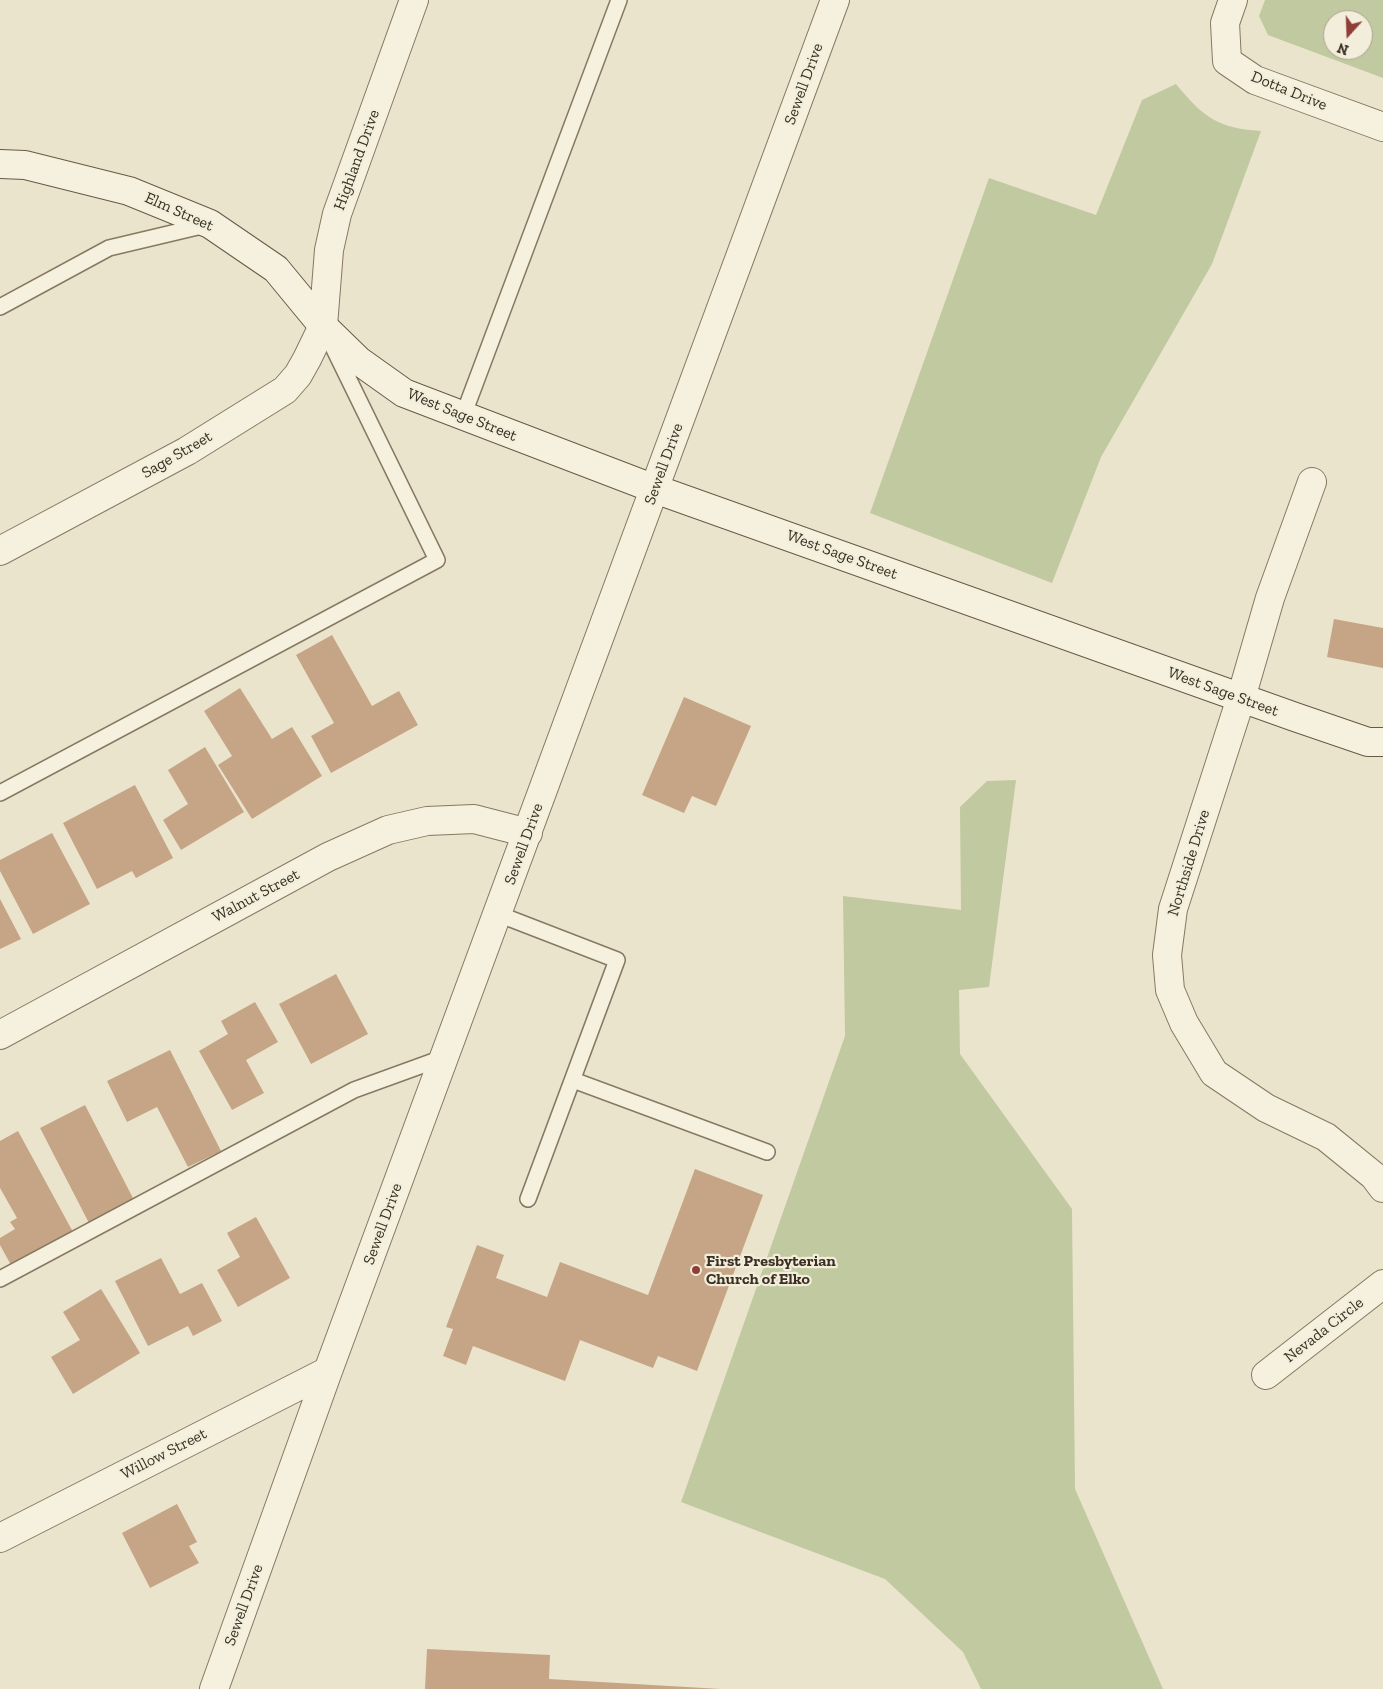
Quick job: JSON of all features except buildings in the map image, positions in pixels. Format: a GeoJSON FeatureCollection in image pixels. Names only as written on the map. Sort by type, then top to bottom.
{"type":"FeatureCollection","features":[{"type":"Feature","properties":{"kind":"street","name":"Highland Drive"},"geometry":{"type":"LineString","coordinates":[[322,326],[329,250],[337,214],[414,0]]}},
{"type":"Feature","properties":{"kind":"street","name":"Sewell Drive"},"geometry":{"type":"LineString","coordinates":[[214,1689],[328,1371],[834,0]]}},
{"type":"Feature","properties":{"kind":"street","name":"Dotta Drive"},"geometry":{"type":"LineString","coordinates":[[1233,0],[1225,22],[1227,61],[1255,80],[1383,126]]}},
{"type":"Feature","properties":{"kind":"street","name":"Elm Street"},"geometry":{"type":"LineString","coordinates":[[0,164],[25,164],[129,191],[210,224],[276,269],[322,326]]}},
{"type":"Feature","properties":{"kind":"street","name":"West Sage Street"},"geometry":{"type":"LineString","coordinates":[[322,326],[359,361],[404,393],[655,489],[1241,698],[1368,742],[1383,742]]}},
{"type":"Feature","properties":{"kind":"street","name":"Sage Street"},"geometry":{"type":"LineString","coordinates":[[0,551],[187,451],[285,390],[298,376],[322,326]]}},
{"type":"Feature","properties":{"kind":"street","name":"Northside Drive"},"geometry":{"type":"LineString","coordinates":[[1312,482],[1270,598],[1241,698],[1173,909],[1167,955],[1170,990],[1184,1023],[1214,1073],[1266,1108],[1326,1137],[1374,1176],[1383,1188]]}},
{"type":"Feature","properties":{"kind":"street","name":"Walnut Street"},"geometry":{"type":"LineString","coordinates":[[0,1035],[328,856],[388,830],[427,821],[474,819],[528,833]]}},
{"type":"Feature","properties":{"kind":"street","name":"Nevada Circle"},"geometry":{"type":"LineString","coordinates":[[1266,1375],[1383,1284]]}},
{"type":"Feature","properties":{"kind":"street","name":"Willow Street"},"geometry":{"type":"LineString","coordinates":[[0,1538],[328,1371]]}},
{"type":"Feature","properties":{"kind":"lane"},"geometry":{"type":"LineString","coordinates":[[463,416],[619,0]]}},
{"type":"Feature","properties":{"kind":"lane"},"geometry":{"type":"LineString","coordinates":[[0,307],[109,248],[210,224]]}},
{"type":"Feature","properties":{"kind":"lane"},"geometry":{"type":"LineString","coordinates":[[0,792],[437,560],[322,326]]}},
{"type":"Feature","properties":{"kind":"lane"},"geometry":{"type":"LineString","coordinates":[[498,914],[617,960],[528,1199]]}},
{"type":"Feature","properties":{"kind":"lane"},"geometry":{"type":"LineString","coordinates":[[0,1279],[354,1090],[445,1057]]}},
{"type":"Feature","properties":{"kind":"lane"},"geometry":{"type":"LineString","coordinates":[[572,1080],[767,1152]]}},
{"type":"Feature","properties":{"kind":"green space"},"geometry":{"type":"Polygon","coordinates":[[[1265,0],[1383,0],[1383,78],[1335,60],[1373,60],[1373,10],[1323,10],[1323,56],[1268,35],[1259,16],[1265,0]]]}},
{"type":"Feature","properties":{"kind":"green space"},"geometry":{"type":"Polygon","coordinates":[[[1176,84],[1194,105],[1212,119],[1233,127],[1261,131],[1212,264],[1101,457],[1052,583],[870,513],[989,178],[1096,215],[1142,100],[1176,84]]]}},
{"type":"Feature","properties":{"kind":"green space"},"geometry":{"type":"Polygon","coordinates":[[[1016,780],[989,987],[959,990],[960,1054],[1072,1209],[1075,1489],[1163,1689],[981,1689],[963,1652],[885,1579],[681,1502],[845,1036],[843,896],[961,910],[960,807],[987,781],[1016,780]]]}},
{"type":"Feature","properties":{"kind":"place","name":"First Presbyterian Church of Elko"},"geometry":{"type":"Point","coordinates":[696,1270]}}]}
